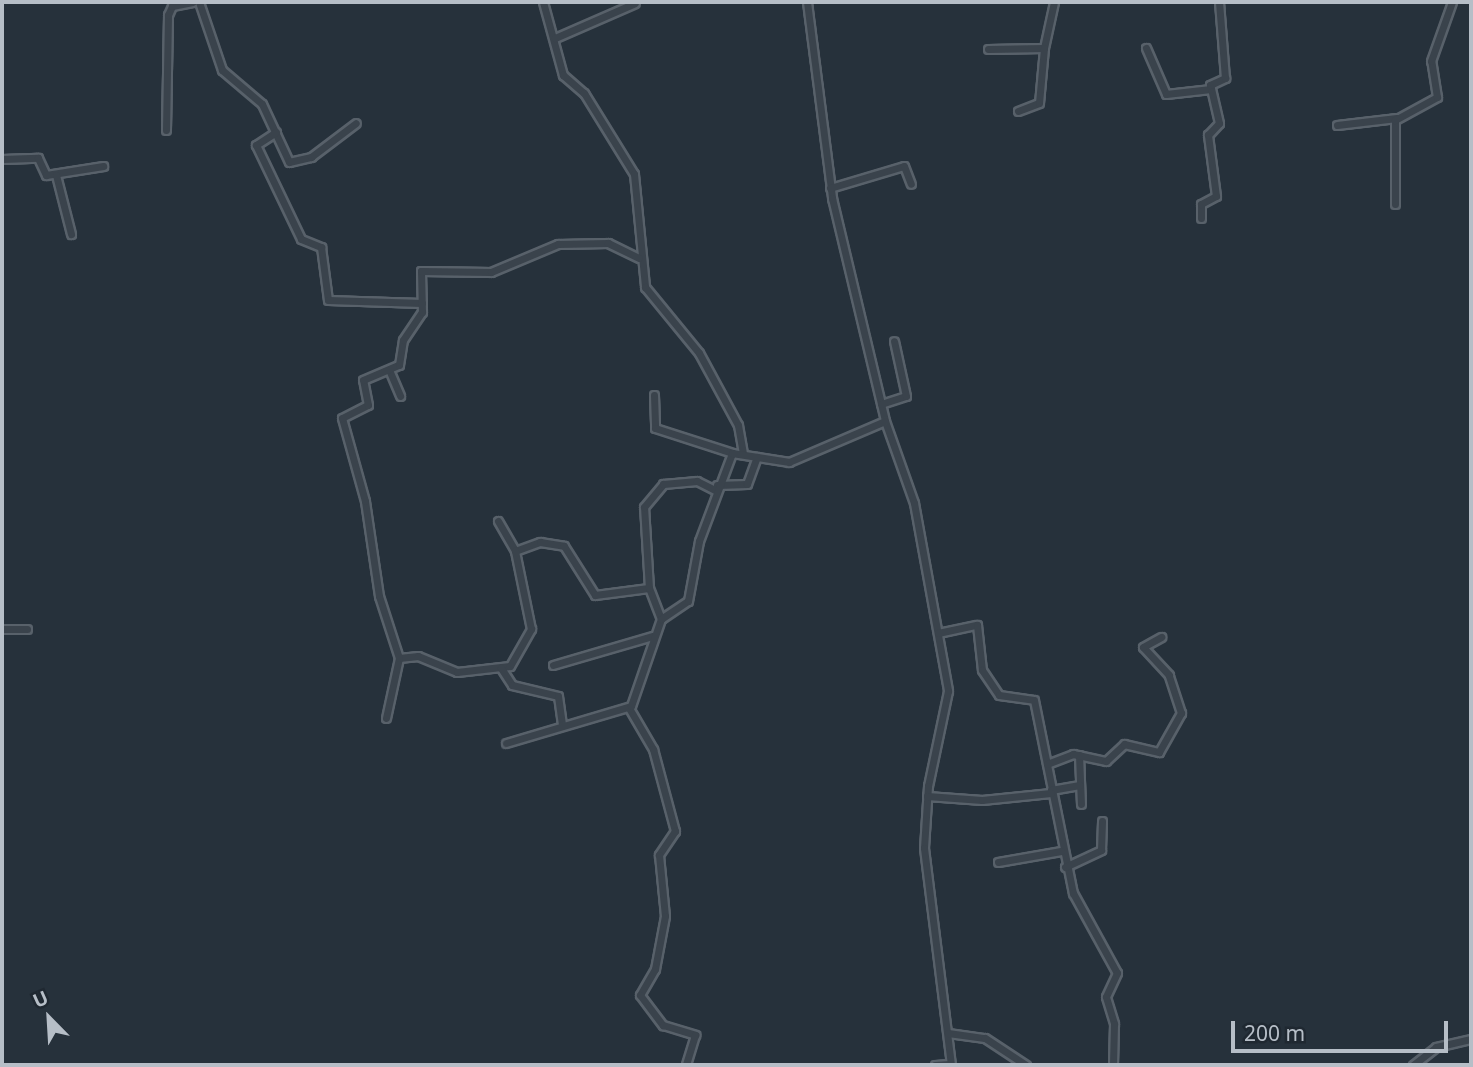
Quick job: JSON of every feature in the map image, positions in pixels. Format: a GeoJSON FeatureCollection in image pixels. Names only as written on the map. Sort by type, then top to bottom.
{"type":"FeatureCollection","features":[{"type":"Feature","properties":{"kind":"street"},"geometry":{"type":"LineString","coordinates":[[166,130],[168,15],[172,6],[193,2]]}},
{"type":"Feature","properties":{"kind":"street"},"geometry":{"type":"LineString","coordinates":[[199,2],[222,70],[259,100],[290,162],[311,157],[356,123]]}},
{"type":"Feature","properties":{"kind":"street"},"geometry":{"type":"LineString","coordinates":[[543,2],[565,78],[584,93],[632,169],[639,258],[648,294],[695,348],[725,398],[743,454]]}},
{"type":"Feature","properties":{"kind":"street"},"geometry":{"type":"LineString","coordinates":[[807,2],[830,188],[885,421],[914,503],[949,704],[927,796],[926,872],[951,1064],[935,1065]]}},
{"type":"Feature","properties":{"kind":"street"},"geometry":{"type":"LineString","coordinates":[[1018,111],[1039,103],[1044,48],[1054,2]]}},
{"type":"Feature","properties":{"kind":"street"},"geometry":{"type":"LineString","coordinates":[[1146,48],[1166,94],[1210,89],[1225,78],[1219,2]]}},
{"type":"Feature","properties":{"kind":"street"},"geometry":{"type":"LineString","coordinates":[[1337,125],[1397,118],[1437,97],[1431,61],[1452,2]]}},
{"type":"Feature","properties":{"kind":"street"},"geometry":{"type":"LineString","coordinates":[[555,38],[635,3]]}},
{"type":"Feature","properties":{"kind":"street"},"geometry":{"type":"LineString","coordinates":[[988,49],[1044,48]]}},
{"type":"Feature","properties":{"kind":"street"},"geometry":{"type":"LineString","coordinates":[[1201,218],[1201,204],[1216,196],[1208,135],[1219,119],[1210,89]]}},
{"type":"Feature","properties":{"kind":"street"},"geometry":{"type":"LineString","coordinates":[[1395,204],[1397,118]]}},
{"type":"Feature","properties":{"kind":"street"},"geometry":{"type":"LineString","coordinates":[[276,132],[256,145],[301,239],[321,247],[328,299],[422,303]]}},
{"type":"Feature","properties":{"kind":"street"},"geometry":{"type":"LineString","coordinates":[[2,159],[38,158],[42,173],[56,175],[103,166]]}},
{"type":"Feature","properties":{"kind":"street"},"geometry":{"type":"LineString","coordinates":[[830,188],[901,167],[911,184]]}},
{"type":"Feature","properties":{"kind":"street"},"geometry":{"type":"LineString","coordinates":[[56,175],[71,234]]}},
{"type":"Feature","properties":{"kind":"street"},"geometry":{"type":"LineString","coordinates":[[386,718],[399,658],[379,596],[365,501],[342,418],[368,405],[365,378],[390,372],[399,365],[403,340],[422,303],[422,270],[491,272],[558,244],[608,243],[639,258]]}},
{"type":"Feature","properties":{"kind":"street"},"geometry":{"type":"LineString","coordinates":[[881,404],[906,396],[894,341]]}},
{"type":"Feature","properties":{"kind":"street"},"geometry":{"type":"LineString","coordinates":[[390,372],[400,396]]}},
{"type":"Feature","properties":{"kind":"street"},"geometry":{"type":"LineString","coordinates":[[654,395],[655,428],[733,453],[789,462],[885,421]]}},
{"type":"Feature","properties":{"kind":"street"},"geometry":{"type":"LineString","coordinates":[[661,619],[688,601],[717,488],[733,453]]}},
{"type":"Feature","properties":{"kind":"street"},"geometry":{"type":"LineString","coordinates":[[686,1065],[695,1035],[663,1025],[640,995],[655,969],[666,916],[659,855],[675,831],[653,749],[629,708],[644,654],[657,633],[661,619],[649,587],[651,549],[642,518],[653,490],[697,481],[717,488],[747,484],[757,457]]}},
{"type":"Feature","properties":{"kind":"street"},"geometry":{"type":"LineString","coordinates":[[399,658],[418,656],[453,671],[501,668],[513,663],[531,629],[515,551],[498,521]]}},
{"type":"Feature","properties":{"kind":"street"},"geometry":{"type":"LineString","coordinates":[[515,551],[540,542],[564,546],[595,595],[649,587]]}},
{"type":"Feature","properties":{"kind":"street"},"geometry":{"type":"LineString","coordinates":[[938,633],[977,625],[982,670],[999,695],[1034,700],[1060,851],[1087,928],[1100,936],[1117,973],[1106,997],[1114,1024],[1113,1065]]}},
{"type":"Feature","properties":{"kind":"street"},"geometry":{"type":"LineString","coordinates":[[2,629],[27,629]]}},
{"type":"Feature","properties":{"kind":"street"},"geometry":{"type":"LineString","coordinates":[[553,665],[628,648],[657,633]]}},
{"type":"Feature","properties":{"kind":"street"},"geometry":{"type":"LineString","coordinates":[[1047,764],[1079,755],[1106,761],[1124,744],[1156,754],[1178,727],[1174,686],[1143,647],[1161,637]]}},
{"type":"Feature","properties":{"kind":"street"},"geometry":{"type":"LineString","coordinates":[[501,668],[512,685],[558,696],[562,724]]}},
{"type":"Feature","properties":{"kind":"street"},"geometry":{"type":"LineString","coordinates":[[506,743],[562,724],[629,708]]}},
{"type":"Feature","properties":{"kind":"street"},"geometry":{"type":"LineString","coordinates":[[1079,755],[1081,804]]}},
{"type":"Feature","properties":{"kind":"street"},"geometry":{"type":"LineString","coordinates":[[927,796],[982,800],[1051,792],[1080,785]]}},
{"type":"Feature","properties":{"kind":"street"},"geometry":{"type":"LineString","coordinates":[[1065,867],[1101,850],[1102,821]]}},
{"type":"Feature","properties":{"kind":"street"},"geometry":{"type":"LineString","coordinates":[[998,862],[1060,851]]}},
{"type":"Feature","properties":{"kind":"street"},"geometry":{"type":"LineString","coordinates":[[948,1032],[985,1038],[1026,1065]]}},
{"type":"Feature","properties":{"kind":"street"},"geometry":{"type":"LineString","coordinates":[[1413,1065],[1436,1047],[1471,1039]]}}]}
